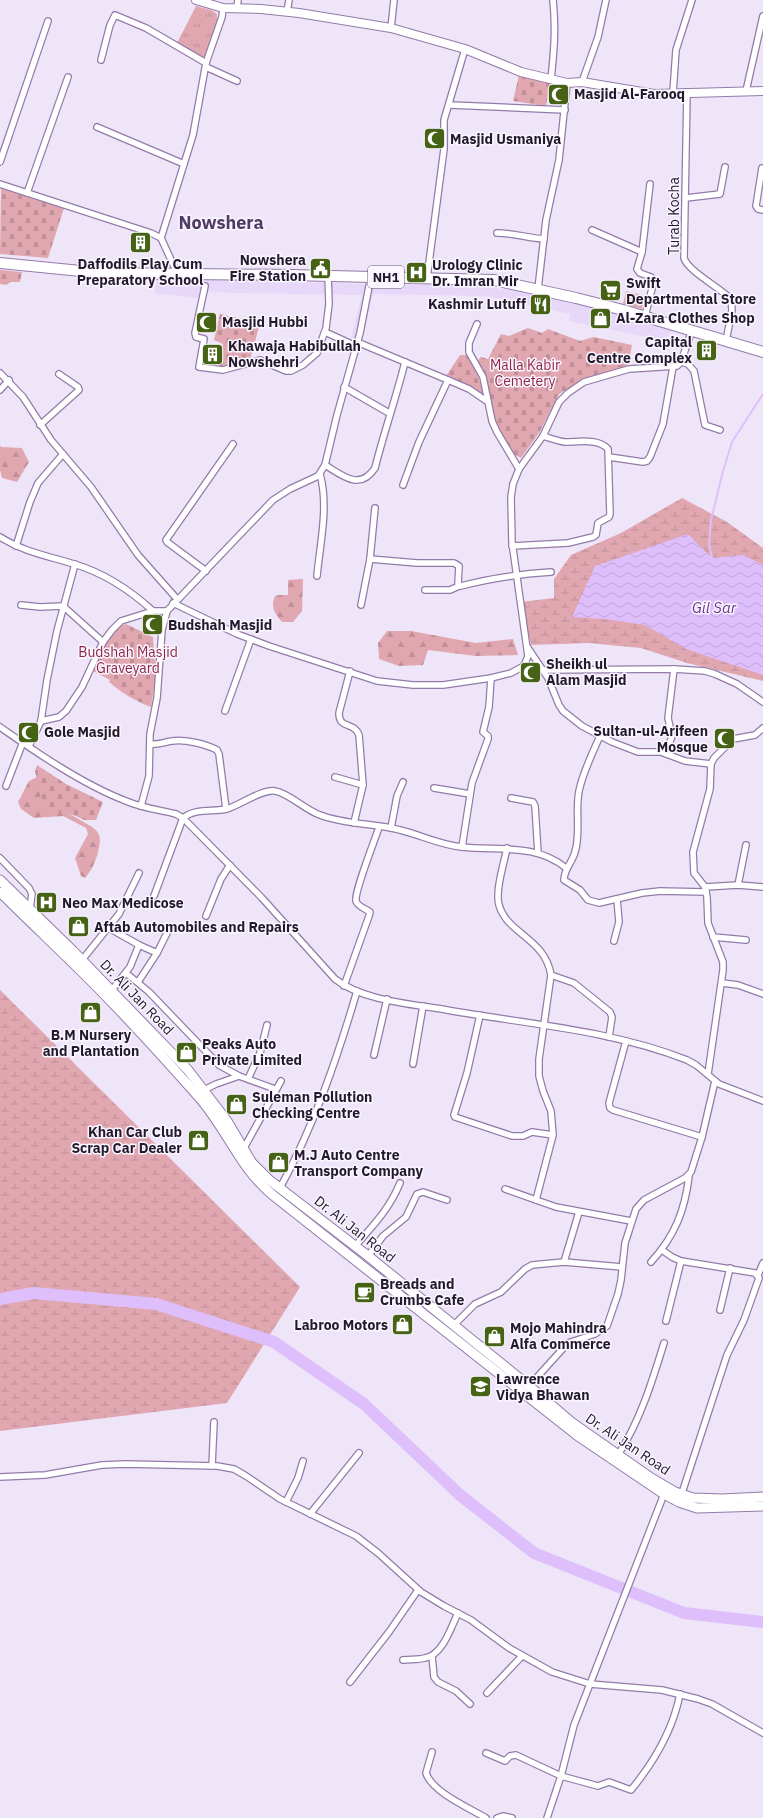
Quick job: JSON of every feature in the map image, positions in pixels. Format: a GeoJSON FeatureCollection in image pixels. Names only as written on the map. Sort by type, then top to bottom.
{"type":"FeatureCollection","features":[{"type":"Feature","properties":{"kind":"highway","name":"NH1"},"geometry":{"type":"LineString","coordinates":[[0,263],[83,272],[177,272],[206,276],[328,275],[494,280],[538,289],[645,316],[726,341],[762,350]]}},
{"type":"Feature","properties":{"kind":"main road","name":"Dr. Ali Jan Road"},"geometry":{"type":"LineString","coordinates":[[0,880],[82,960],[188,1070],[227,1121],[260,1172],[368,1256],[451,1329],[578,1436],[664,1494],[681,1498],[702,1499],[763,1497]]}},
{"type":"Feature","properties":{"kind":"main road","name":"Dr. Ali Jan Road"},"geometry":{"type":"LineString","coordinates":[[0,892],[103,993],[198,1096],[220,1126],[245,1167],[261,1185],[529,1386],[571,1422],[681,1498],[697,1508],[763,1506]]}},
{"type":"Feature","properties":{"kind":"street"},"geometry":{"type":"LineString","coordinates":[[196,0],[223,8],[238,4],[391,28],[465,49],[521,72],[567,83],[582,82],[654,94],[673,92],[763,91]]}},
{"type":"Feature","properties":{"kind":"street"},"geometry":{"type":"LineString","coordinates":[[287,12],[289,0]]}},
{"type":"Feature","properties":{"kind":"street"},"geometry":{"type":"LineString","coordinates":[[391,28],[394,0]]}},
{"type":"Feature","properties":{"kind":"street"},"geometry":{"type":"LineString","coordinates":[[551,80],[556,40],[556,22],[553,0]]}},
{"type":"Feature","properties":{"kind":"street"},"geometry":{"type":"LineString","coordinates":[[582,82],[598,37],[606,0]]}},
{"type":"Feature","properties":{"kind":"street"},"geometry":{"type":"LineString","coordinates":[[673,92],[676,50],[692,0]]}},
{"type":"Feature","properties":{"kind":"street"},"geometry":{"type":"LineString","coordinates":[[161,238],[192,135],[206,65],[222,17],[223,8]]}},
{"type":"Feature","properties":{"kind":"street"},"geometry":{"type":"LineString","coordinates":[[101,60],[110,25],[115,15],[146,28],[206,65],[237,81]]}},
{"type":"Feature","properties":{"kind":"street"},"geometry":{"type":"LineString","coordinates":[[746,90],[763,16]]}},
{"type":"Feature","properties":{"kind":"street"},"geometry":{"type":"LineString","coordinates":[[0,162],[48,21]]}},
{"type":"Feature","properties":{"kind":"street"},"geometry":{"type":"LineString","coordinates":[[427,278],[444,149],[444,120],[450,105],[465,49]]}},
{"type":"Feature","properties":{"kind":"street"},"geometry":{"type":"LineString","coordinates":[[27,194],[68,77]]}},
{"type":"Feature","properties":{"kind":"street"},"geometry":{"type":"LineString","coordinates":[[538,289],[546,220],[559,160],[567,83]]}},
{"type":"Feature","properties":{"kind":"street","name":"Turab Kocha"},"geometry":{"type":"LineString","coordinates":[[687,92],[684,258],[689,267],[718,287],[731,299],[732,310],[726,341]]}},
{"type":"Feature","properties":{"kind":"street"},"geometry":{"type":"LineString","coordinates":[[450,105],[565,110]]}},
{"type":"Feature","properties":{"kind":"street"},"geometry":{"type":"LineString","coordinates":[[97,127],[184,164]]}},
{"type":"Feature","properties":{"kind":"street"},"geometry":{"type":"LineString","coordinates":[[686,198],[720,194],[726,167]]}},
{"type":"Feature","properties":{"kind":"street"},"geometry":{"type":"LineString","coordinates":[[762,168],[756,206],[758,209],[763,210]]}},
{"type":"Feature","properties":{"kind":"street"},"geometry":{"type":"LineString","coordinates":[[0,184],[27,194],[152,233],[161,238],[177,272]]}},
{"type":"Feature","properties":{"kind":"street"},"geometry":{"type":"LineString","coordinates":[[645,316],[654,281],[651,277],[638,272],[642,252],[650,184]]}},
{"type":"Feature","properties":{"kind":"street"},"geometry":{"type":"LineString","coordinates":[[592,230],[642,252]]}},
{"type":"Feature","properties":{"kind":"street"},"geometry":{"type":"LineString","coordinates":[[497,233],[513,233],[525,237],[544,239]]}},
{"type":"Feature","properties":{"kind":"street"},"geometry":{"type":"LineString","coordinates":[[205,286],[195,333],[196,338],[204,339],[200,367],[223,370],[260,360],[286,371],[291,371],[312,359],[317,353],[325,332],[329,304],[328,275]]}},
{"type":"Feature","properties":{"kind":"street"},"geometry":{"type":"LineString","coordinates":[[141,806],[149,776],[150,734],[158,687],[162,630],[167,611],[273,500],[290,489],[320,474],[325,465],[344,387],[357,344],[371,276]]}},
{"type":"Feature","properties":{"kind":"street"},"geometry":{"type":"LineString","coordinates":[[477,324],[469,343],[469,352],[483,377],[492,421],[518,469]]}},
{"type":"Feature","properties":{"kind":"street"},"geometry":{"type":"LineString","coordinates":[[0,373],[9,380],[23,397],[40,425],[91,487],[138,555],[175,601],[251,639],[298,656],[350,671],[377,681],[413,685],[443,685],[511,674],[524,666],[528,656],[528,648],[512,546],[511,497],[513,484],[518,469],[543,436],[559,402],[568,393],[584,382],[629,369],[673,367],[681,362],[692,330]]}},
{"type":"Feature","properties":{"kind":"street"},"geometry":{"type":"LineString","coordinates":[[325,332],[405,362],[469,389],[488,402]]}},
{"type":"Feature","properties":{"kind":"street"},"geometry":{"type":"LineString","coordinates":[[325,465],[350,480],[363,479],[372,474],[405,362]]}},
{"type":"Feature","properties":{"kind":"street"},"geometry":{"type":"LineString","coordinates":[[681,362],[688,364],[694,371],[705,425],[720,430]]}},
{"type":"Feature","properties":{"kind":"street"},"geometry":{"type":"LineString","coordinates":[[609,457],[643,462],[647,461],[650,457],[662,424],[673,367]]}},
{"type":"Feature","properties":{"kind":"street"},"geometry":{"type":"LineString","coordinates":[[40,425],[79,390],[78,387],[59,374]]}},
{"type":"Feature","properties":{"kind":"street"},"geometry":{"type":"LineString","coordinates":[[0,390],[9,380]]}},
{"type":"Feature","properties":{"kind":"street"},"geometry":{"type":"LineString","coordinates":[[403,485],[419,442],[448,380]]}},
{"type":"Feature","properties":{"kind":"street"},"geometry":{"type":"LineString","coordinates":[[344,387],[389,413]]}},
{"type":"Feature","properties":{"kind":"street"},"geometry":{"type":"LineString","coordinates":[[512,546],[568,543],[593,537],[596,535],[598,523],[609,517],[610,514],[608,449],[601,445],[585,442],[564,442],[543,436]]}},
{"type":"Feature","properties":{"kind":"street"},"geometry":{"type":"LineString","coordinates":[[206,571],[166,540],[233,444]]}},
{"type":"Feature","properties":{"kind":"street"},"geometry":{"type":"LineString","coordinates":[[16,546],[36,488],[63,454]]}},
{"type":"Feature","properties":{"kind":"street"},"geometry":{"type":"LineString","coordinates":[[317,576],[324,512],[323,485],[320,474]]}},
{"type":"Feature","properties":{"kind":"street"},"geometry":{"type":"LineString","coordinates":[[361,605],[370,559],[375,508]]}},
{"type":"Feature","properties":{"kind":"street"},"geometry":{"type":"LineString","coordinates":[[0,537],[31,552],[76,564],[122,587],[153,611]]}},
{"type":"Feature","properties":{"kind":"street"},"geometry":{"type":"LineString","coordinates":[[370,559],[417,563],[454,563],[459,566],[459,586]]}},
{"type":"Feature","properties":{"kind":"street"},"geometry":{"type":"LineString","coordinates":[[30,746],[41,721],[47,680],[63,606],[76,564]]}},
{"type":"Feature","properties":{"kind":"street"},"geometry":{"type":"LineString","coordinates":[[425,590],[450,590],[459,586],[516,574],[551,572]]}},
{"type":"Feature","properties":{"kind":"street"},"geometry":{"type":"LineString","coordinates":[[21,605],[40,607],[63,606],[104,642]]}},
{"type":"Feature","properties":{"kind":"street"},"geometry":{"type":"LineString","coordinates":[[41,721],[59,716],[66,711],[82,687],[104,642],[112,630],[121,621],[153,611],[167,611]]}},
{"type":"Feature","properties":{"kind":"street"},"geometry":{"type":"LineString","coordinates":[[225,711],[251,639]]}},
{"type":"Feature","properties":{"kind":"street"},"geometry":{"type":"LineString","coordinates":[[528,648],[543,670],[555,698],[563,711],[582,726],[600,736],[638,752],[656,752],[685,761],[711,764]]}},
{"type":"Feature","properties":{"kind":"street"},"geometry":{"type":"LineString","coordinates":[[543,670],[674,669],[715,674],[737,684],[763,702]]}},
{"type":"Feature","properties":{"kind":"street"},"geometry":{"type":"LineString","coordinates":[[666,754],[672,736],[668,718],[674,669]]}},
{"type":"Feature","properties":{"kind":"street"},"geometry":{"type":"LineString","coordinates":[[350,671],[339,713],[339,720],[341,723],[358,731],[363,771],[363,785],[354,823]]}},
{"type":"Feature","properties":{"kind":"street"},"geometry":{"type":"LineString","coordinates":[[462,847],[470,794],[476,770],[488,739],[488,736],[483,732],[489,707],[491,678]]}},
{"type":"Feature","properties":{"kind":"street"},"geometry":{"type":"LineString","coordinates":[[0,727],[73,774],[127,802],[176,814],[183,818],[230,865],[344,986],[387,999],[480,1016],[543,1025],[626,1041],[687,1060],[708,1074],[714,1081],[763,1101]]}},
{"type":"Feature","properties":{"kind":"street"},"geometry":{"type":"LineString","coordinates":[[708,1074],[722,983],[723,962],[708,923],[705,890],[694,873],[692,852],[710,789],[711,764],[714,758],[733,739],[755,735],[763,728]]}},
{"type":"Feature","properties":{"kind":"street"},"geometry":{"type":"LineString","coordinates":[[0,732],[9,733]]}},
{"type":"Feature","properties":{"kind":"street"},"geometry":{"type":"LineString","coordinates":[[600,736],[585,772],[579,792],[576,844],[572,859],[566,868],[564,880],[580,890],[588,900],[599,903],[632,894],[660,891],[705,890],[738,886],[763,887]]}},
{"type":"Feature","properties":{"kind":"street"},"geometry":{"type":"LineString","coordinates":[[150,744],[159,745],[173,741],[181,741],[217,750],[219,754],[226,809]]}},
{"type":"Feature","properties":{"kind":"street"},"geometry":{"type":"LineString","coordinates":[[6,786],[23,742]]}},
{"type":"Feature","properties":{"kind":"street"},"geometry":{"type":"LineString","coordinates":[[335,777],[363,785]]}},
{"type":"Feature","properties":{"kind":"street"},"geometry":{"type":"LineString","coordinates":[[391,828],[397,796],[403,782]]}},
{"type":"Feature","properties":{"kind":"street"},"geometry":{"type":"LineString","coordinates":[[434,788],[470,794]]}},
{"type":"Feature","properties":{"kind":"street"},"geometry":{"type":"LineString","coordinates":[[154,896],[183,818],[194,812],[226,809],[269,791],[275,791],[319,815],[354,823],[391,828],[434,841],[462,847],[507,848],[538,853],[556,859],[566,868]]}},
{"type":"Feature","properties":{"kind":"street"},"geometry":{"type":"LineString","coordinates":[[511,798],[533,802],[535,806],[538,853]]}},
{"type":"Feature","properties":{"kind":"street"},"geometry":{"type":"LineString","coordinates":[[344,986],[370,916],[368,911],[358,904],[356,900],[362,876],[379,827]]}},
{"type":"Feature","properties":{"kind":"street"},"geometry":{"type":"LineString","coordinates":[[738,886],[746,845]]}},
{"type":"Feature","properties":{"kind":"street"},"geometry":{"type":"LineString","coordinates":[[507,848],[498,896],[499,905],[502,913],[509,921],[542,952],[549,966],[551,975],[543,1025],[539,1059],[539,1076],[551,1111],[553,1134],[536,1200]]}},
{"type":"Feature","properties":{"kind":"street"},"geometry":{"type":"LineString","coordinates":[[0,858],[29,888],[32,894],[30,909]]}},
{"type":"Feature","properties":{"kind":"street"},"geometry":{"type":"LineString","coordinates":[[206,916],[221,879],[230,865]]}},
{"type":"Feature","properties":{"kind":"street"},"geometry":{"type":"LineString","coordinates":[[82,960],[109,928],[125,903],[139,873]]}},
{"type":"Feature","properties":{"kind":"street"},"geometry":{"type":"LineString","coordinates":[[614,941],[618,922],[617,899]]}},
{"type":"Feature","properties":{"kind":"street"},"geometry":{"type":"LineString","coordinates":[[109,928],[139,945],[157,952]]}},
{"type":"Feature","properties":{"kind":"street"},"geometry":{"type":"LineString","coordinates":[[138,982],[168,931]]}},
{"type":"Feature","properties":{"kind":"street"},"geometry":{"type":"LineString","coordinates":[[713,937],[746,940]]}},
{"type":"Feature","properties":{"kind":"street"},"geometry":{"type":"LineString","coordinates":[[111,991],[126,973],[137,954],[139,945]]}},
{"type":"Feature","properties":{"kind":"street"},"geometry":{"type":"LineString","coordinates":[[126,973],[138,982],[214,1061],[239,1076],[276,1089]]}},
{"type":"Feature","properties":{"kind":"street"},"geometry":{"type":"LineString","coordinates":[[551,975],[574,983],[610,1012],[612,1017],[609,1038]]}},
{"type":"Feature","properties":{"kind":"street"},"geometry":{"type":"LineString","coordinates":[[722,983],[738,985],[763,994]]}},
{"type":"Feature","properties":{"kind":"street"},"geometry":{"type":"LineString","coordinates":[[280,1188],[317,1110],[357,991]]}},
{"type":"Feature","properties":{"kind":"street"},"geometry":{"type":"LineString","coordinates":[[374,1055],[387,999]]}},
{"type":"Feature","properties":{"kind":"street"},"geometry":{"type":"LineString","coordinates":[[413,1064],[423,1006]]}},
{"type":"Feature","properties":{"kind":"street"},"geometry":{"type":"LineString","coordinates":[[480,1016],[467,1073],[454,1115],[455,1117],[512,1136],[523,1136],[532,1132],[553,1134]]}},
{"type":"Feature","properties":{"kind":"street"},"geometry":{"type":"LineString","coordinates":[[248,1079],[260,1053],[267,1025]]}},
{"type":"Feature","properties":{"kind":"street"},"geometry":{"type":"LineString","coordinates":[[626,1041],[609,1103],[610,1108],[702,1137]]}},
{"type":"Feature","properties":{"kind":"street"},"geometry":{"type":"LineString","coordinates":[[204,1090],[239,1076]]}},
{"type":"Feature","properties":{"kind":"street"},"geometry":{"type":"LineString","coordinates":[[244,1148],[281,1081]]}},
{"type":"Feature","properties":{"kind":"street"},"geometry":{"type":"LineString","coordinates":[[651,1262],[662,1250],[675,1230],[680,1217],[689,1176],[702,1137],[714,1081]]}},
{"type":"Feature","properties":{"kind":"street"},"geometry":{"type":"LineString","coordinates":[[529,1386],[568,1343],[595,1334],[607,1326],[618,1294],[625,1243],[636,1209],[644,1200],[689,1176]]}},
{"type":"Feature","properties":{"kind":"street"},"geometry":{"type":"LineString","coordinates":[[355,1246],[383,1214],[395,1196],[400,1182]]}},
{"type":"Feature","properties":{"kind":"street"},"geometry":{"type":"LineString","coordinates":[[505,1189],[536,1200],[579,1212],[631,1221]]}},
{"type":"Feature","properties":{"kind":"street"},"geometry":{"type":"LineString","coordinates":[[368,1256],[383,1236],[406,1216],[417,1194],[423,1192],[447,1200]]}},
{"type":"Feature","properties":{"kind":"street"},"geometry":{"type":"LineString","coordinates":[[564,1262],[579,1212]]}},
{"type":"Feature","properties":{"kind":"street"},"geometry":{"type":"LineString","coordinates":[[662,1250],[681,1261],[730,1268],[755,1273],[758,1275]]}},
{"type":"Feature","properties":{"kind":"street"},"geometry":{"type":"LineString","coordinates":[[666,1321],[681,1261]]}},
{"type":"Feature","properties":{"kind":"street"},"geometry":{"type":"LineString","coordinates":[[451,1329],[475,1304],[501,1292],[525,1269],[537,1264],[564,1262],[622,1267]]}},
{"type":"Feature","properties":{"kind":"street"},"geometry":{"type":"LineString","coordinates":[[681,1498],[725,1361],[754,1296],[759,1281],[758,1275],[763,1263]]}},
{"type":"Feature","properties":{"kind":"street"},"geometry":{"type":"LineString","coordinates":[[720,1310],[730,1268]]}},
{"type":"Feature","properties":{"kind":"street"},"geometry":{"type":"LineString","coordinates":[[618,1455],[641,1413],[664,1343]]}},
{"type":"Feature","properties":{"kind":"street"},"geometry":{"type":"LineString","coordinates":[[212,1466],[214,1422]]}},
{"type":"Feature","properties":{"kind":"street"},"geometry":{"type":"LineString","coordinates":[[310,1514],[360,1453]]}},
{"type":"Feature","properties":{"kind":"street"},"geometry":{"type":"LineString","coordinates":[[286,1502],[298,1478],[303,1461]]}},
{"type":"Feature","properties":{"kind":"street"},"geometry":{"type":"LineString","coordinates":[[0,1478],[44,1475],[110,1464],[212,1466],[234,1469],[286,1502],[361,1540],[418,1590],[491,1633],[522,1656],[552,1672],[590,1684],[662,1690],[680,1694],[712,1704],[763,1733]]}},
{"type":"Feature","properties":{"kind":"street"},"geometry":{"type":"LineString","coordinates":[[547,1818],[561,1776],[574,1725],[631,1575],[664,1494]]}},
{"type":"Feature","properties":{"kind":"street"},"geometry":{"type":"LineString","coordinates":[[350,1682],[389,1632],[418,1590]]}},
{"type":"Feature","properties":{"kind":"street"},"geometry":{"type":"LineString","coordinates":[[403,1660],[432,1656],[442,1644],[458,1613]]}},
{"type":"Feature","properties":{"kind":"street"},"geometry":{"type":"LineString","coordinates":[[432,1656],[434,1677],[438,1682],[461,1695],[470,1704]]}},
{"type":"Feature","properties":{"kind":"street"},"geometry":{"type":"LineString","coordinates":[[487,1693],[522,1656]]}},
{"type":"Feature","properties":{"kind":"street"},"geometry":{"type":"LineString","coordinates":[[486,1753],[505,1761],[510,1756],[516,1755],[561,1776],[598,1786],[609,1782],[631,1790],[655,1757],[665,1738],[675,1715],[680,1694]]}},
{"type":"Feature","properties":{"kind":"street"},"geometry":{"type":"LineString","coordinates":[[432,1752],[426,1773],[431,1782],[458,1803],[486,1818]]}},
{"type":"Feature","properties":{"kind":"street"},"geometry":{"type":"LineString","coordinates":[[497,1818],[503,1816],[512,1818]]}},
{"type":"Feature","properties":{"kind":"shaded area"},"geometry":{"type":"Polygon","coordinates":[[[156,278],[396,285],[475,285],[533,294],[582,304],[672,330],[666,341],[569,321],[570,314],[485,296],[373,294],[362,341],[351,338],[362,295],[233,293],[207,291],[204,299],[155,293],[156,278]]]}},
{"type":"Feature","properties":{"kind":"green space"},"geometry":{"type":"Polygon","coordinates":[[[196,6],[211,10],[217,14],[217,25],[206,59],[203,60],[177,43],[196,6]]]}},
{"type":"Feature","properties":{"kind":"green space"},"geometry":{"type":"Polygon","coordinates":[[[519,75],[550,82],[546,106],[513,101],[519,75]]]}},
{"type":"Feature","properties":{"kind":"green space"},"geometry":{"type":"Polygon","coordinates":[[[1,188],[64,208],[48,258],[0,254],[1,188]]]}},
{"type":"Feature","properties":{"kind":"green space"},"geometry":{"type":"Polygon","coordinates":[[[0,270],[22,272],[20,282],[11,282],[6,285],[0,284],[0,270]]]}},
{"type":"Feature","properties":{"kind":"green space"},"geometry":{"type":"Polygon","coordinates":[[[626,291],[645,296],[642,309],[623,304],[626,291]]]}},
{"type":"Feature","properties":{"kind":"green space"},"geometry":{"type":"Polygon","coordinates":[[[220,314],[260,323],[250,360],[219,367],[223,344],[214,340],[220,314]]]}},
{"type":"Feature","properties":{"kind":"green space","name":"Malla Kabir Cemetery"},"geometry":{"type":"Polygon","coordinates":[[[528,328],[542,333],[548,329],[580,341],[594,337],[632,345],[628,366],[576,384],[559,394],[539,433],[521,458],[511,453],[496,428],[491,410],[487,384],[476,362],[481,357],[488,359],[501,334],[509,336],[528,328]]]}},
{"type":"Feature","properties":{"kind":"green space"},"geometry":{"type":"Polygon","coordinates":[[[460,355],[466,355],[472,364],[479,379],[483,395],[446,376],[460,355]]]}},
{"type":"Feature","properties":{"kind":"green space"},"geometry":{"type":"Polygon","coordinates":[[[0,445],[1,447],[22,448],[29,462],[17,482],[2,478],[0,470],[0,445]]]}},
{"type":"Feature","properties":{"kind":"green space"},"geometry":{"type":"Polygon","coordinates":[[[682,498],[727,522],[763,548],[763,681],[687,663],[641,648],[588,643],[531,645],[521,602],[554,598],[554,579],[571,555],[621,533],[682,498]]]}},
{"type":"Feature","properties":{"kind":"green space"},"geometry":{"type":"Polygon","coordinates":[[[303,579],[302,611],[293,622],[282,622],[277,616],[273,607],[275,596],[288,595],[288,580],[303,579]]]}},
{"type":"Feature","properties":{"kind":"green space","name":"Budshah Masjid Graveyard"},"geometry":{"type":"Polygon","coordinates":[[[126,624],[153,637],[156,675],[151,707],[119,690],[109,682],[110,680],[93,671],[101,650],[109,637],[114,631],[126,624]]]}},
{"type":"Feature","properties":{"kind":"green space"},"geometry":{"type":"Polygon","coordinates":[[[387,631],[411,631],[476,643],[513,639],[518,655],[476,656],[428,650],[423,665],[399,666],[379,659],[378,643],[387,631]]]}},
{"type":"Feature","properties":{"kind":"green space"},"geometry":{"type":"Polygon","coordinates":[[[37,765],[66,784],[103,802],[96,820],[84,820],[76,816],[43,807],[35,771],[37,765]]]}},
{"type":"Feature","properties":{"kind":"green space"},"geometry":{"type":"Polygon","coordinates":[[[43,774],[62,812],[73,816],[93,828],[99,834],[100,843],[97,856],[92,868],[85,878],[81,876],[75,858],[88,834],[86,828],[63,816],[34,818],[21,809],[18,802],[29,781],[43,774]]]}},
{"type":"Feature","properties":{"kind":"green space"},"geometry":{"type":"Polygon","coordinates":[[[0,990],[300,1287],[227,1403],[0,1431],[0,990]]]}},
{"type":"Feature","properties":{"kind":"water","name":"Gil Sar"},"geometry":{"type":"Polygon","coordinates":[[[688,534],[712,558],[744,555],[763,565],[763,675],[686,649],[645,625],[605,619],[572,617],[595,566],[688,534]]]}},
{"type":"Feature","properties":{"kind":"waterway"},"geometry":{"type":"LineString","coordinates":[[712,558],[709,544],[711,520],[732,442],[763,394]]}},
{"type":"Feature","properties":{"kind":"waterway"},"geometry":{"type":"LineString","coordinates":[[0,1299],[34,1293],[156,1304],[274,1342],[364,1404],[460,1495],[534,1553],[684,1613],[763,1622]]}},
{"type":"Feature","properties":{"kind":"place","name":"Masjid Al-Farooq"},"geometry":{"type":"Point","coordinates":[559,94]}},
{"type":"Feature","properties":{"kind":"place","name":"Masjid Usmaniya"},"geometry":{"type":"Point","coordinates":[435,139]}},
{"type":"Feature","properties":{"kind":"place","name":"Daffodils Play Cum Preparatory School"},"geometry":{"type":"Point","coordinates":[140,242]}},
{"type":"Feature","properties":{"kind":"place","name":"Nowshera Fire Station"},"geometry":{"type":"Point","coordinates":[321,268]}},
{"type":"Feature","properties":{"kind":"place","name":"Urology Clinic Dr. Imran Mir"},"geometry":{"type":"Point","coordinates":[417,273]}},
{"type":"Feature","properties":{"kind":"place","name":"Swift Departmental Store"},"geometry":{"type":"Point","coordinates":[610,291]}},
{"type":"Feature","properties":{"kind":"place","name":"Kashmir Lutuff"},"geometry":{"type":"Point","coordinates":[541,304]}},
{"type":"Feature","properties":{"kind":"place","name":"Al-Zara Clothes Shop"},"geometry":{"type":"Point","coordinates":[601,318]}},
{"type":"Feature","properties":{"kind":"place","name":"Masjid Hubbi"},"geometry":{"type":"Point","coordinates":[207,322]}},
{"type":"Feature","properties":{"kind":"place","name":"Capital Centre Complex"},"geometry":{"type":"Point","coordinates":[707,350]}},
{"type":"Feature","properties":{"kind":"place","name":"Khawaja Habibullah Nowshehri"},"geometry":{"type":"Point","coordinates":[213,354]}},
{"type":"Feature","properties":{"kind":"place","name":"Budshah Masjid"},"geometry":{"type":"Point","coordinates":[152,625]}},
{"type":"Feature","properties":{"kind":"place","name":"Sheikh ul Alam Masjid"},"geometry":{"type":"Point","coordinates":[530,672]}},
{"type":"Feature","properties":{"kind":"place","name":"Gole Masjid"},"geometry":{"type":"Point","coordinates":[28,732]}},
{"type":"Feature","properties":{"kind":"place","name":"Sultan-ul-Arifeen Mosque"},"geometry":{"type":"Point","coordinates":[724,739]}},
{"type":"Feature","properties":{"kind":"place","name":"Neo Max Medicose"},"geometry":{"type":"Point","coordinates":[46,903]}},
{"type":"Feature","properties":{"kind":"place","name":"Aftab Automobiles and Repairs"},"geometry":{"type":"Point","coordinates":[79,927]}},
{"type":"Feature","properties":{"kind":"place","name":"B.M Nursery and Plantation"},"geometry":{"type":"Point","coordinates":[91,1013]}},
{"type":"Feature","properties":{"kind":"place","name":"Peaks Auto Private Limited"},"geometry":{"type":"Point","coordinates":[186,1052]}},
{"type":"Feature","properties":{"kind":"place","name":"Suleman Pollution Checking Centre"},"geometry":{"type":"Point","coordinates":[237,1105]}},
{"type":"Feature","properties":{"kind":"place","name":"Khan Car Club Scrap Car Dealer"},"geometry":{"type":"Point","coordinates":[198,1140]}},
{"type":"Feature","properties":{"kind":"place","name":"M.J Auto Centre Transport Company"},"geometry":{"type":"Point","coordinates":[279,1163]}},
{"type":"Feature","properties":{"kind":"place","name":"Breads and Crumbs Cafe"},"geometry":{"type":"Point","coordinates":[364,1292]}},
{"type":"Feature","properties":{"kind":"place","name":"Labroo Motors"},"geometry":{"type":"Point","coordinates":[403,1325]}},
{"type":"Feature","properties":{"kind":"place","name":"Mojo Mahindra Alfa Commerce"},"geometry":{"type":"Point","coordinates":[495,1336]}},
{"type":"Feature","properties":{"kind":"place","name":"Lawrence Vidya Bhawan"},"geometry":{"type":"Point","coordinates":[481,1387]}},
{"type":"Feature","properties":{"kind":"district","name":"Nowshera"},"geometry":{"type":"Point","coordinates":[221,222]}}]}
